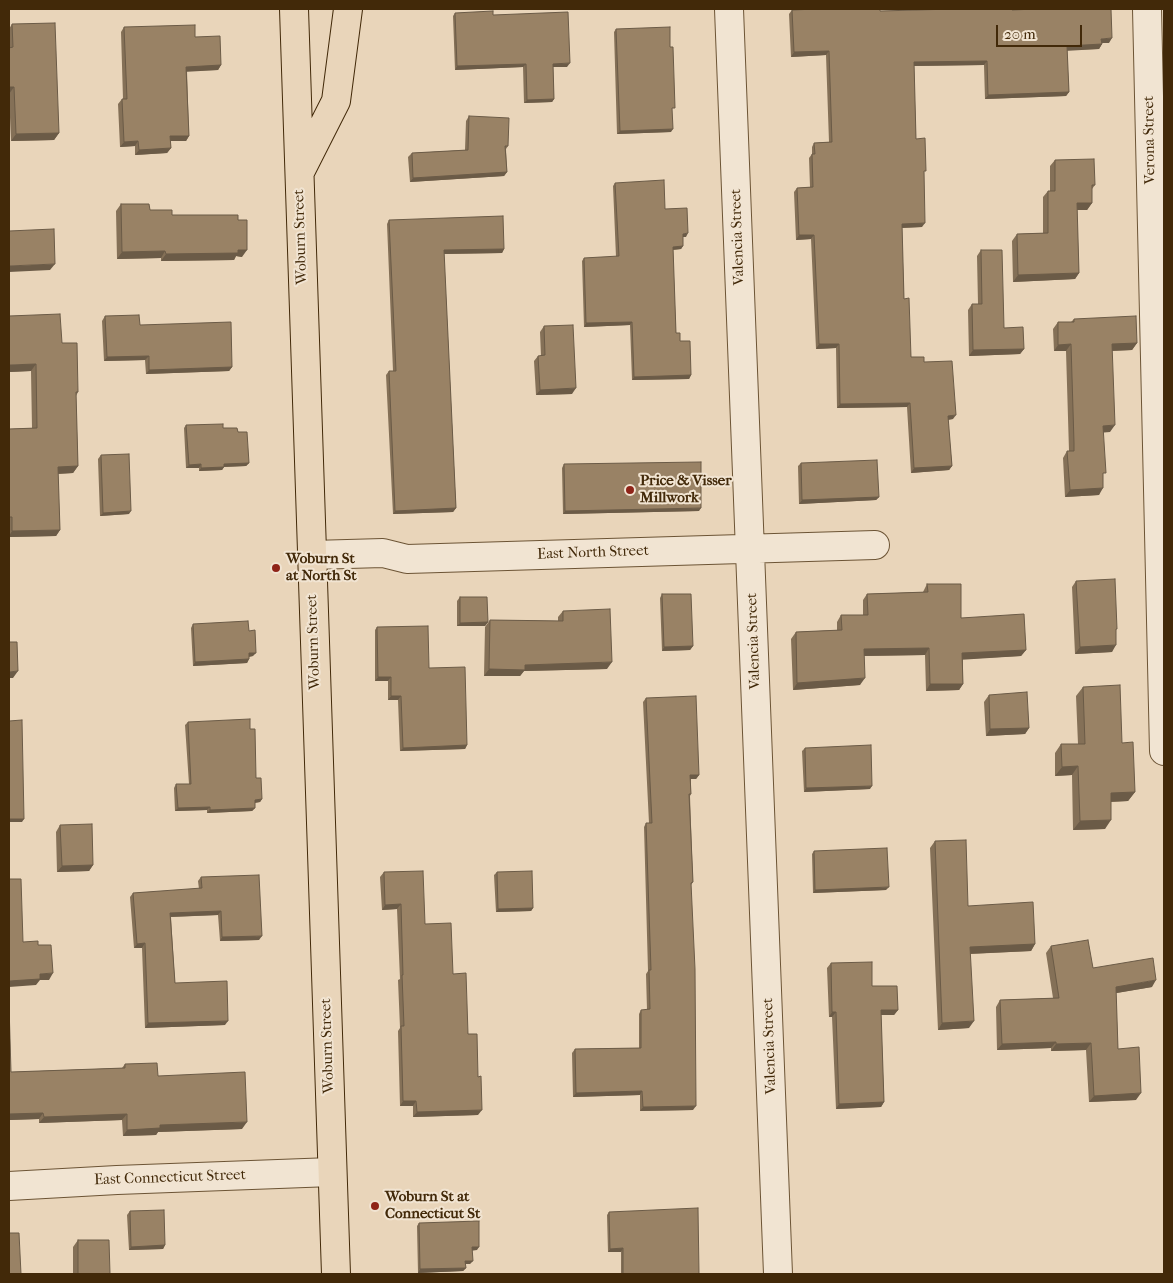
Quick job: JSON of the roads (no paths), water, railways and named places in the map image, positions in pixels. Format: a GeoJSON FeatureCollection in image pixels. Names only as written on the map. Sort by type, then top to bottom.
{"type":"FeatureCollection","features":[{"type":"Feature","properties":{"kind":"main road","name":"Woburn Street"},"geometry":{"type":"LineString","coordinates":[[294,9],[336,1274]]}},
{"type":"Feature","properties":{"kind":"main road"},"geometry":{"type":"LineString","coordinates":[[299,174],[336,101],[348,9]]}},
{"type":"Feature","properties":{"kind":"street","name":"Valencia Street"},"geometry":{"type":"LineString","coordinates":[[730,9],[778,1274]]}},
{"type":"Feature","properties":{"kind":"street","name":"Verona Street"},"geometry":{"type":"LineString","coordinates":[[1147,9],[1164,751]]}},
{"type":"Feature","properties":{"kind":"street","name":"East North Street"},"geometry":{"type":"LineString","coordinates":[[312,555],[383,553],[407,559],[875,545]]}},
{"type":"Feature","properties":{"kind":"street","name":"East Connecticut Street"},"geometry":{"type":"LineString","coordinates":[[9,1186],[332,1172]]}},
{"type":"Feature","properties":{"kind":"place","name":"Price & Visser Millwork"},"geometry":{"type":"Point","coordinates":[630,490]}},
{"type":"Feature","properties":{"kind":"place","name":"Woburn St at North St"},"geometry":{"type":"Point","coordinates":[276,568]}},
{"type":"Feature","properties":{"kind":"place","name":"Woburn St at Connecticut St"},"geometry":{"type":"Point","coordinates":[375,1206]}}]}
